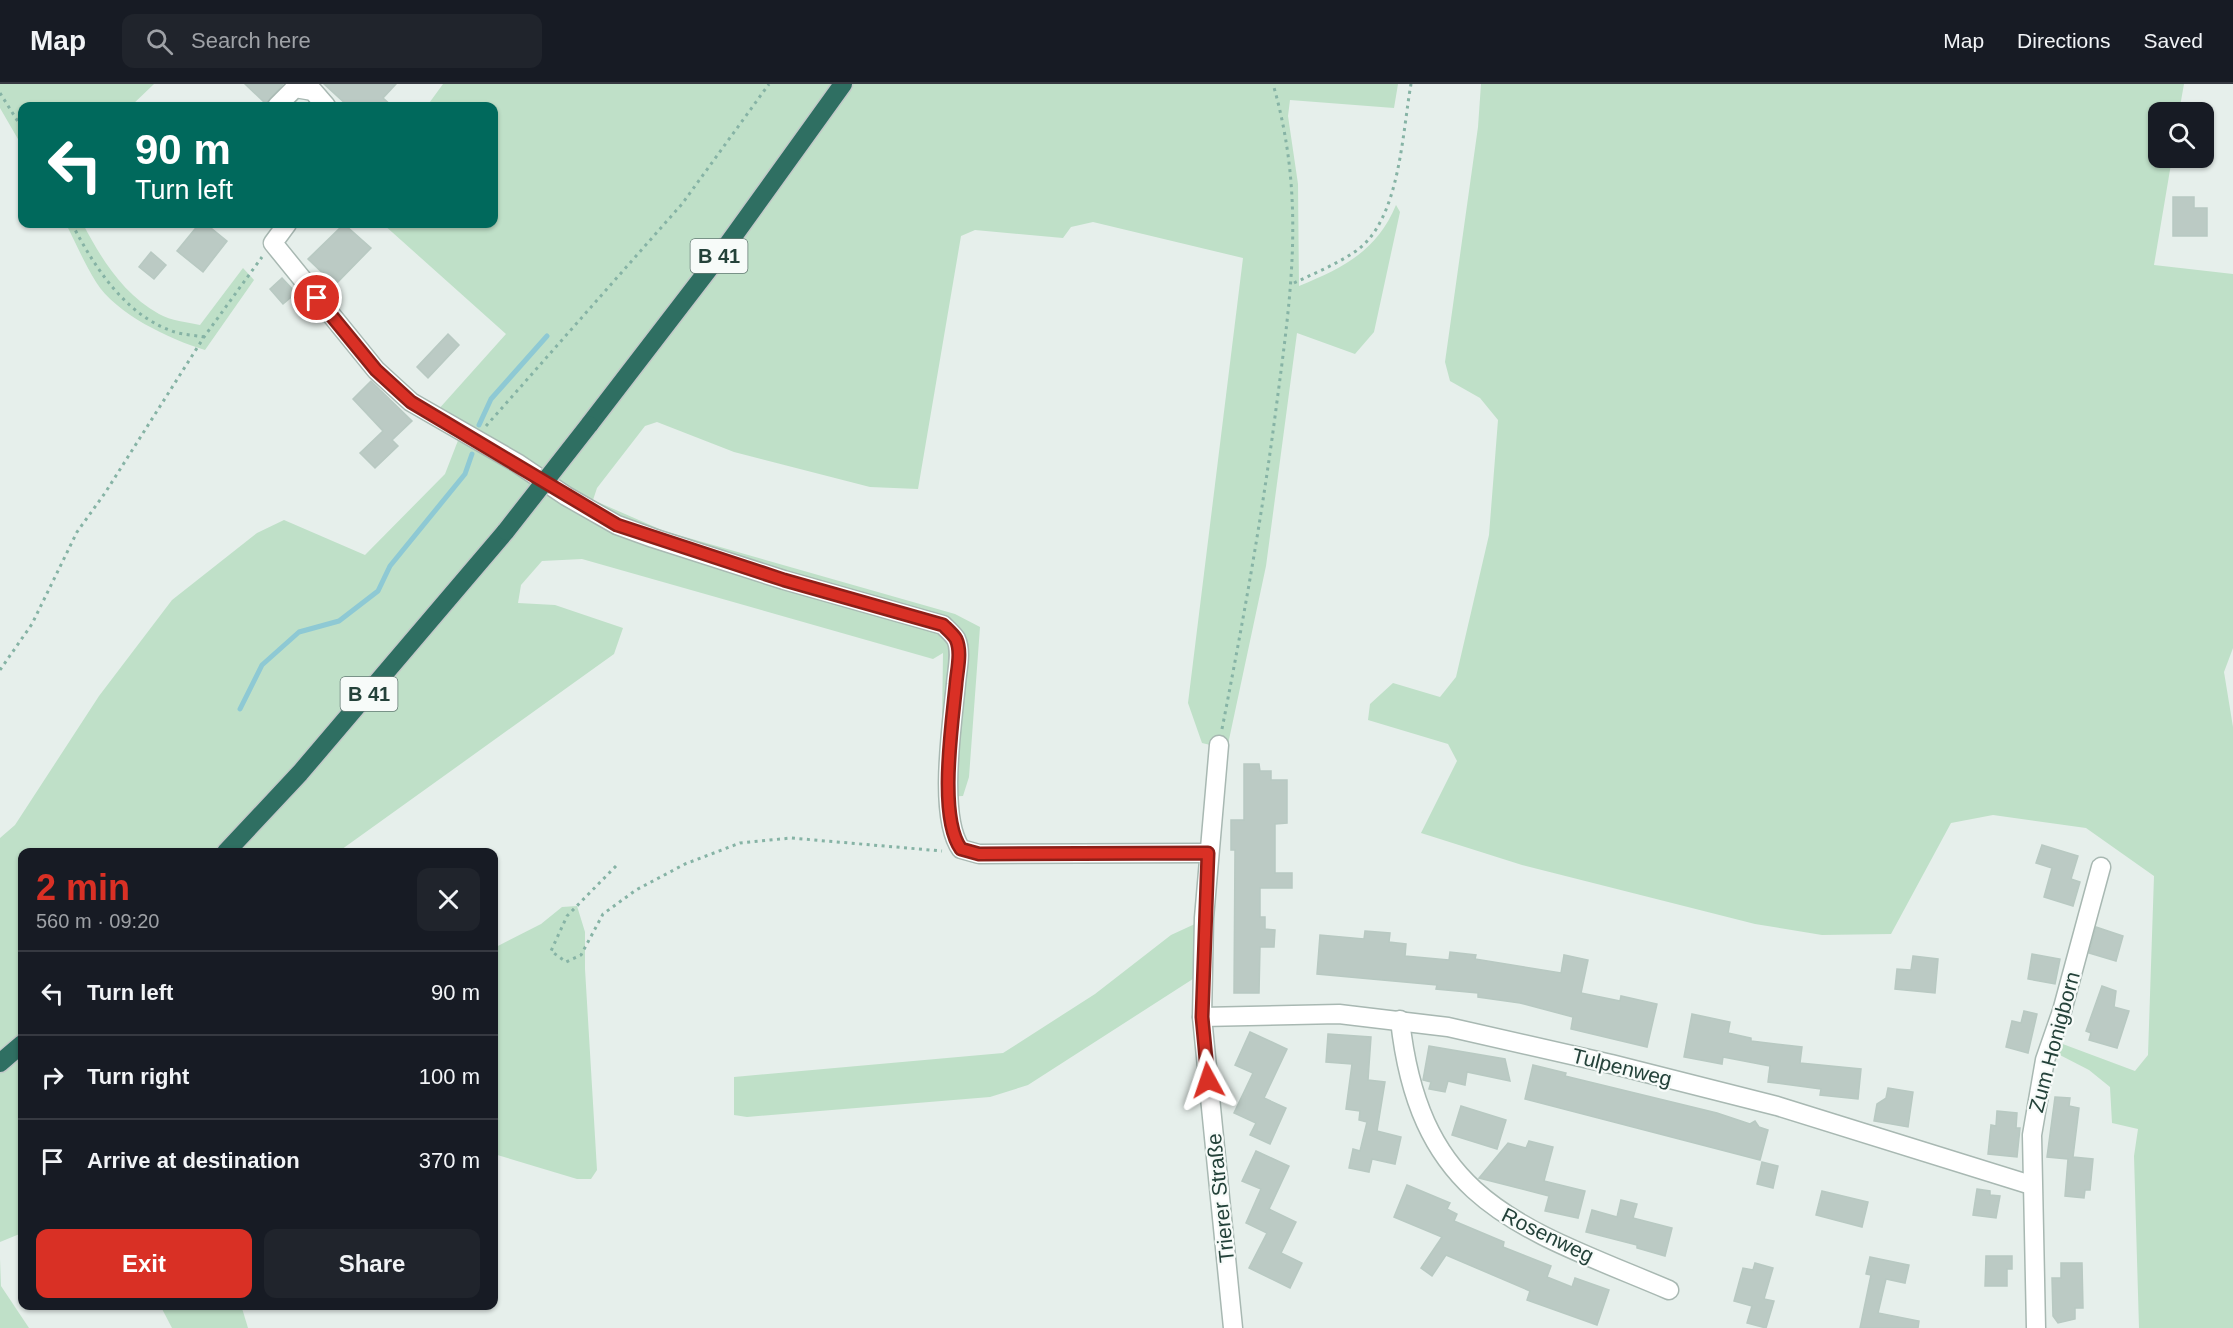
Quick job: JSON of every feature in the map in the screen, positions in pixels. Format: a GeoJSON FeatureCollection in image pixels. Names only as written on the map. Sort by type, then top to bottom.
{"type":"FeatureCollection","features":[{"type":"Feature","properties":{"kind":"highway","name":"B 41"},"geometry":{"type":"LineString","coordinates":[[230,848],[300,773],[506,531],[725,248],[843,84]]}},
{"type":"Feature","properties":{"kind":"highway"},"geometry":{"type":"LineString","coordinates":[[0,1063],[18,1047]]}},
{"type":"Feature","properties":{"kind":"street"},"geometry":{"type":"LineString","coordinates":[[281,102],[295,88],[313,91],[323,102]]}},
{"type":"Feature","properties":{"kind":"street"},"geometry":{"type":"LineString","coordinates":[[284,228],[273,243],[376,370],[411,402],[617,525],[784,580],[943,625],[955,637],[959,651],[951,728],[948,805],[954,840],[961,849],[979,854],[1208,853]]}},
{"type":"Feature","properties":{"kind":"street","name":"Trierer Straße"},"geometry":{"type":"LineString","coordinates":[[1219,745],[1208,853],[1202,1017],[1233,1328]]}},
{"type":"Feature","properties":{"kind":"street","name":"Zum Honigborn"},"geometry":{"type":"LineString","coordinates":[[2036,1328],[2031,1135],[2045,1060],[2062,1011],[2101,867]]}},
{"type":"Feature","properties":{"kind":"street","name":"Tulpenweg"},"geometry":{"type":"LineString","coordinates":[[1202,1017],[1339,1014],[1448,1027],[1611,1064],[1777,1106],[2031,1185]]}},
{"type":"Feature","properties":{"kind":"street","name":"Rosenweg"},"geometry":{"type":"LineString","coordinates":[[1400,1020],[1412,1088],[1446,1161],[1471,1189],[1498,1211],[1525,1227],[1669,1290]]}},
{"type":"Feature","properties":{"kind":"path"},"geometry":{"type":"LineString","coordinates":[[475,439],[682,204],[769,84]]}},
{"type":"Feature","properties":{"kind":"path"},"geometry":{"type":"LineString","coordinates":[[1219,745],[1255,559],[1293,283],[1294,203],[1290,161],[1274,84]]}},
{"type":"Feature","properties":{"kind":"path"},"geometry":{"type":"LineString","coordinates":[[1293,283],[1357,250],[1377,229],[1393,190],[1411,84]]}},
{"type":"Feature","properties":{"kind":"path"},"geometry":{"type":"LineString","coordinates":[[0,93],[18,122]]}},
{"type":"Feature","properties":{"kind":"path"},"geometry":{"type":"LineString","coordinates":[[74,228],[95,267],[134,309],[171,331],[204,338]]}},
{"type":"Feature","properties":{"kind":"path"},"geometry":{"type":"LineString","coordinates":[[0,670],[32,624],[77,532],[105,493],[204,338],[273,243]]}},
{"type":"Feature","properties":{"kind":"path"},"geometry":{"type":"LineString","coordinates":[[615,866],[567,916],[551,951],[566,962],[581,955],[603,914],[636,890],[685,864],[740,843],[791,838],[938,851],[961,849]]}},
{"type":"Feature","properties":{"kind":"green space"},"geometry":{"type":"Polygon","coordinates":[[[0,84],[154,84],[135,102],[18,102],[18,139],[0,108],[0,84]]]}},
{"type":"Feature","properties":{"kind":"green space"},"geometry":{"type":"Polygon","coordinates":[[[443,84],[1398,84],[1394,108],[1290,100],[1288,116],[1298,184],[1299,286],[1344,265],[1357,256],[1379,235],[1396,205],[1400,212],[1374,332],[1355,354],[1297,333],[1266,566],[1227,749],[1202,743],[1188,703],[1243,258],[1093,222],[1071,227],[1063,238],[975,230],[961,236],[918,489],[870,487],[734,452],[657,422],[645,426],[597,488],[593,500],[664,531],[955,614],[980,627],[969,777],[963,796],[941,797],[943,653],[933,659],[582,559],[542,561],[521,585],[518,603],[555,605],[623,628],[614,654],[344,848],[18,848],[18,1235],[0,1242],[0,838],[15,825],[99,696],[172,600],[257,533],[284,520],[365,555],[445,474],[464,425],[437,411],[506,334],[387,228],[498,228],[498,102],[430,102],[443,84]]]}},
{"type":"Feature","properties":{"kind":"green space"},"geometry":{"type":"Polygon","coordinates":[[[1481,84],[2184,84],[2181,102],[2148,102],[2148,168],[2170,168],[2154,265],[2233,274],[2233,648],[2224,672],[2233,727],[2233,1328],[2139,1328],[2134,1156],[2138,1129],[2112,1123],[2110,1087],[2089,1070],[2054,1052],[2060,1043],[2135,1071],[2148,1055],[2154,876],[2086,828],[1993,815],[1951,823],[1891,934],[1822,935],[1755,924],[1522,865],[1421,833],[1457,761],[1448,744],[1368,720],[1370,704],[1393,683],[1440,697],[1456,677],[1489,535],[1498,420],[1480,398],[1450,381],[1445,362],[1478,127],[1481,84]]]}},
{"type":"Feature","properties":{"kind":"green space"},"geometry":{"type":"Polygon","coordinates":[[[68,228],[85,228],[115,275],[146,306],[169,318],[200,325],[243,268],[254,280],[205,350],[144,324],[116,305],[96,282],[68,228]]]}},
{"type":"Feature","properties":{"kind":"green space"},"geometry":{"type":"Polygon","coordinates":[[[577,906],[585,932],[585,969],[597,1170],[591,1179],[577,1179],[498,1155],[498,946],[541,924],[562,907],[577,906]]]}},
{"type":"Feature","properties":{"kind":"green space"},"geometry":{"type":"Polygon","coordinates":[[[1197,923],[1196,977],[1028,1085],[990,1097],[747,1117],[734,1115],[734,1077],[1003,1053],[1095,994],[1171,935],[1197,923]]]}},
{"type":"Feature","properties":{"kind":"green space"},"geometry":{"type":"Polygon","coordinates":[[[0,1259],[1,1286],[29,1328],[0,1328],[0,1259]]]}},
{"type":"Feature","properties":{"kind":"green space"},"geometry":{"type":"Polygon","coordinates":[[[163,1310],[243,1310],[248,1328],[172,1328],[163,1310]]]}},
{"type":"Feature","properties":{"kind":"building"},"geometry":{"type":"Polygon","coordinates":[[[245,84],[283,84],[268,102],[264,102],[245,84]]]}},
{"type":"Feature","properties":{"kind":"building"},"geometry":{"type":"Polygon","coordinates":[[[324,84],[396,84],[383,98],[388,102],[344,102],[324,84]]]}},
{"type":"Feature","properties":{"kind":"building"},"geometry":{"type":"Polygon","coordinates":[[[2173,197],[2194,197],[2194,208],[2207,208],[2207,236],[2173,236],[2173,197]]]}},
{"type":"Feature","properties":{"kind":"building"},"geometry":{"type":"Polygon","coordinates":[[[196,228],[211,228],[227,241],[203,272],[177,251],[196,228]]]}},
{"type":"Feature","properties":{"kind":"building"},"geometry":{"type":"Polygon","coordinates":[[[340,228],[348,228],[371,248],[335,285],[308,259],[340,228]]]}},
{"type":"Feature","properties":{"kind":"building"},"geometry":{"type":"Polygon","coordinates":[[[151,252],[166,265],[154,279],[139,267],[151,252]]]}},
{"type":"Feature","properties":{"kind":"building"},"geometry":{"type":"Polygon","coordinates":[[[282,278],[296,293],[283,304],[270,289],[282,278]]]}},
{"type":"Feature","properties":{"kind":"building"},"geometry":{"type":"Polygon","coordinates":[[[448,334],[459,345],[428,378],[417,367],[448,334]]]}},
{"type":"Feature","properties":{"kind":"building"},"geometry":{"type":"Polygon","coordinates":[[[371,381],[412,421],[392,440],[398,446],[375,468],[360,453],[383,431],[353,399],[371,381]]]}},
{"type":"Feature","properties":{"kind":"building"},"geometry":{"type":"Polygon","coordinates":[[[1244,764],[1259,764],[1260,771],[1271,771],[1271,780],[1287,780],[1287,823],[1275,824],[1275,873],[1292,873],[1292,888],[1260,888],[1260,917],[1265,917],[1265,929],[1275,930],[1274,947],[1260,947],[1259,993],[1234,993],[1235,850],[1231,850],[1231,820],[1244,820],[1244,764]]]}},
{"type":"Feature","properties":{"kind":"building"},"geometry":{"type":"Polygon","coordinates":[[[2042,845],[2078,856],[2071,879],[2080,882],[2073,906],[2044,897],[2052,868],[2036,863],[2042,845]]]}},
{"type":"Feature","properties":{"kind":"building"},"geometry":{"type":"Polygon","coordinates":[[[2096,927],[2123,936],[2116,961],[2089,953],[2096,927]]]}},
{"type":"Feature","properties":{"kind":"building"},"geometry":{"type":"Polygon","coordinates":[[[1365,931],[1390,933],[1389,942],[1406,944],[1405,956],[1449,960],[1450,952],[1476,955],[1475,959],[1561,973],[1564,955],[1588,960],[1581,993],[1620,1001],[1621,996],[1657,1004],[1647,1047],[1571,1029],[1573,1017],[1520,1003],[1478,997],[1478,993],[1436,989],[1437,985],[1317,974],[1320,935],[1364,939],[1365,931]]]}},
{"type":"Feature","properties":{"kind":"building"},"geometry":{"type":"Polygon","coordinates":[[[2032,954],[2060,959],[2055,984],[2028,979],[2032,954]]]}},
{"type":"Feature","properties":{"kind":"building"},"geometry":{"type":"Polygon","coordinates":[[[1913,956],[1938,959],[1935,993],[1895,989],[1897,969],[1911,970],[1913,956]]]}},
{"type":"Feature","properties":{"kind":"building"},"geometry":{"type":"Polygon","coordinates":[[[2102,986],[2116,991],[2114,1007],[2129,1011],[2117,1048],[2089,1040],[2091,1033],[2086,1031],[2102,986]]]}},
{"type":"Feature","properties":{"kind":"building"},"geometry":{"type":"Polygon","coordinates":[[[2024,1011],[2037,1014],[2028,1053],[2006,1047],[2012,1021],[2021,1023],[2024,1011]]]}},
{"type":"Feature","properties":{"kind":"building"},"geometry":{"type":"Polygon","coordinates":[[[1692,1014],[1730,1022],[1728,1033],[1751,1038],[1751,1041],[1802,1047],[1800,1063],[1861,1069],[1858,1099],[1820,1095],[1821,1089],[1768,1082],[1770,1066],[1723,1057],[1722,1064],[1684,1057],[1692,1014]]]}},
{"type":"Feature","properties":{"kind":"building"},"geometry":{"type":"Polygon","coordinates":[[[1250,1032],[1287,1049],[1264,1098],[1286,1108],[1270,1144],[1250,1135],[1256,1123],[1234,1113],[1253,1073],[1235,1065],[1250,1032]]]}},
{"type":"Feature","properties":{"kind":"building"},"geometry":{"type":"Polygon","coordinates":[[[1328,1034],[1371,1037],[1368,1080],[1385,1082],[1377,1131],[1401,1137],[1395,1164],[1372,1159],[1369,1172],[1349,1168],[1353,1149],[1360,1151],[1367,1122],[1359,1120],[1360,1111],[1346,1109],[1352,1064],[1326,1062],[1328,1034]]]}},
{"type":"Feature","properties":{"kind":"building"},"geometry":{"type":"Polygon","coordinates":[[[1429,1046],[1505,1059],[1510,1081],[1467,1072],[1465,1085],[1448,1081],[1445,1092],[1429,1089],[1431,1082],[1423,1080],[1429,1046]]]}},
{"type":"Feature","properties":{"kind":"building"},"geometry":{"type":"Polygon","coordinates":[[[1533,1065],[1566,1073],[1565,1076],[1717,1113],[1750,1124],[1755,1121],[1759,1127],[1768,1130],[1760,1160],[1525,1099],[1533,1065]]]}},
{"type":"Feature","properties":{"kind":"building"},"geometry":{"type":"Polygon","coordinates":[[[1888,1088],[1913,1092],[1908,1127],[1874,1121],[1877,1104],[1886,1098],[1888,1088]]]}},
{"type":"Feature","properties":{"kind":"building"},"geometry":{"type":"Polygon","coordinates":[[[2055,1097],[2070,1098],[2069,1106],[2079,1108],[2073,1157],[2093,1159],[2090,1190],[2085,1190],[2084,1198],[2065,1196],[2068,1159],[2047,1157],[2055,1097]]]}},
{"type":"Feature","properties":{"kind":"building"},"geometry":{"type":"Polygon","coordinates":[[[1461,1106],[1506,1120],[1497,1149],[1452,1135],[1461,1106]]]}},
{"type":"Feature","properties":{"kind":"building"},"geometry":{"type":"Polygon","coordinates":[[[1997,1111],[2017,1113],[2016,1128],[2020,1128],[2017,1157],[1988,1154],[1991,1125],[1996,1126],[1997,1111]]]}},
{"type":"Feature","properties":{"kind":"building"},"geometry":{"type":"Polygon","coordinates":[[[1529,1141],[1553,1147],[1544,1181],[1585,1191],[1578,1218],[1545,1211],[1549,1196],[1479,1178],[1508,1143],[1526,1148],[1529,1141]]]}},
{"type":"Feature","properties":{"kind":"building"},"geometry":{"type":"Polygon","coordinates":[[[1256,1151],[1289,1166],[1269,1209],[1296,1222],[1281,1253],[1302,1263],[1290,1288],[1249,1268],[1267,1233],[1246,1223],[1261,1189],[1242,1181],[1256,1151]]]}},
{"type":"Feature","properties":{"kind":"building"},"geometry":{"type":"Polygon","coordinates":[[[1762,1162],[1778,1166],[1773,1188],[1757,1184],[1762,1162]]]}},
{"type":"Feature","properties":{"kind":"building"},"geometry":{"type":"Polygon","coordinates":[[[1407,1185],[1450,1203],[1447,1209],[1457,1214],[1454,1221],[1504,1242],[1503,1247],[1551,1266],[1547,1277],[1572,1287],[1575,1278],[1609,1290],[1597,1325],[1527,1300],[1530,1291],[1446,1255],[1432,1276],[1421,1268],[1442,1237],[1394,1217],[1407,1185]]]}},
{"type":"Feature","properties":{"kind":"building"},"geometry":{"type":"Polygon","coordinates":[[[1977,1189],[1990,1191],[1990,1195],[2000,1196],[1996,1218],[1973,1215],[1977,1189]]]}},
{"type":"Feature","properties":{"kind":"building"},"geometry":{"type":"Polygon","coordinates":[[[1822,1191],[1868,1202],[1862,1227],[1816,1215],[1822,1191]]]}},
{"type":"Feature","properties":{"kind":"building"},"geometry":{"type":"Polygon","coordinates":[[[1621,1200],[1637,1204],[1633,1218],[1672,1228],[1665,1256],[1637,1248],[1637,1245],[1586,1232],[1592,1210],[1617,1217],[1621,1200]]]}},
{"type":"Feature","properties":{"kind":"building"},"geometry":{"type":"Polygon","coordinates":[[[1986,1256],[2012,1256],[2012,1269],[2007,1269],[2007,1286],[1985,1286],[1986,1256]]]}},
{"type":"Feature","properties":{"kind":"building"},"geometry":{"type":"Polygon","coordinates":[[[1870,1257],[1909,1265],[1905,1283],[1886,1279],[1878,1313],[1919,1321],[1918,1328],[1860,1328],[1871,1275],[1866,1274],[1870,1257]]]}},
{"type":"Feature","properties":{"kind":"building"},"geometry":{"type":"Polygon","coordinates":[[[1755,1263],[1773,1268],[1764,1299],[1774,1301],[1766,1328],[1747,1323],[1752,1306],[1734,1301],[1743,1268],[1753,1270],[1755,1263]]]}},
{"type":"Feature","properties":{"kind":"building"},"geometry":{"type":"Polygon","coordinates":[[[2061,1263],[2082,1263],[2083,1308],[2075,1308],[2075,1319],[2058,1323],[2053,1316],[2052,1278],[2061,1278],[2061,1263]]]}},
{"type":"Feature","properties":{"kind":"waterway"},"geometry":{"type":"LineString","coordinates":[[479,425],[491,399],[547,336]]}},
{"type":"Feature","properties":{"kind":"waterway"},"geometry":{"type":"LineString","coordinates":[[240,709],[262,665],[299,632],[339,621],[378,591],[390,566],[465,474],[472,454]]}},
{"type":"Feature","properties":{"kind":"route"},"geometry":{"type":"LineString","coordinates":[[317,298],[376,370],[411,402],[517,463],[566,496],[617,525],[784,580],[943,625],[955,637],[959,651],[951,728],[948,805],[954,840],[961,849],[979,854],[1208,853],[1202,1017],[1208,1080]]}}]}
